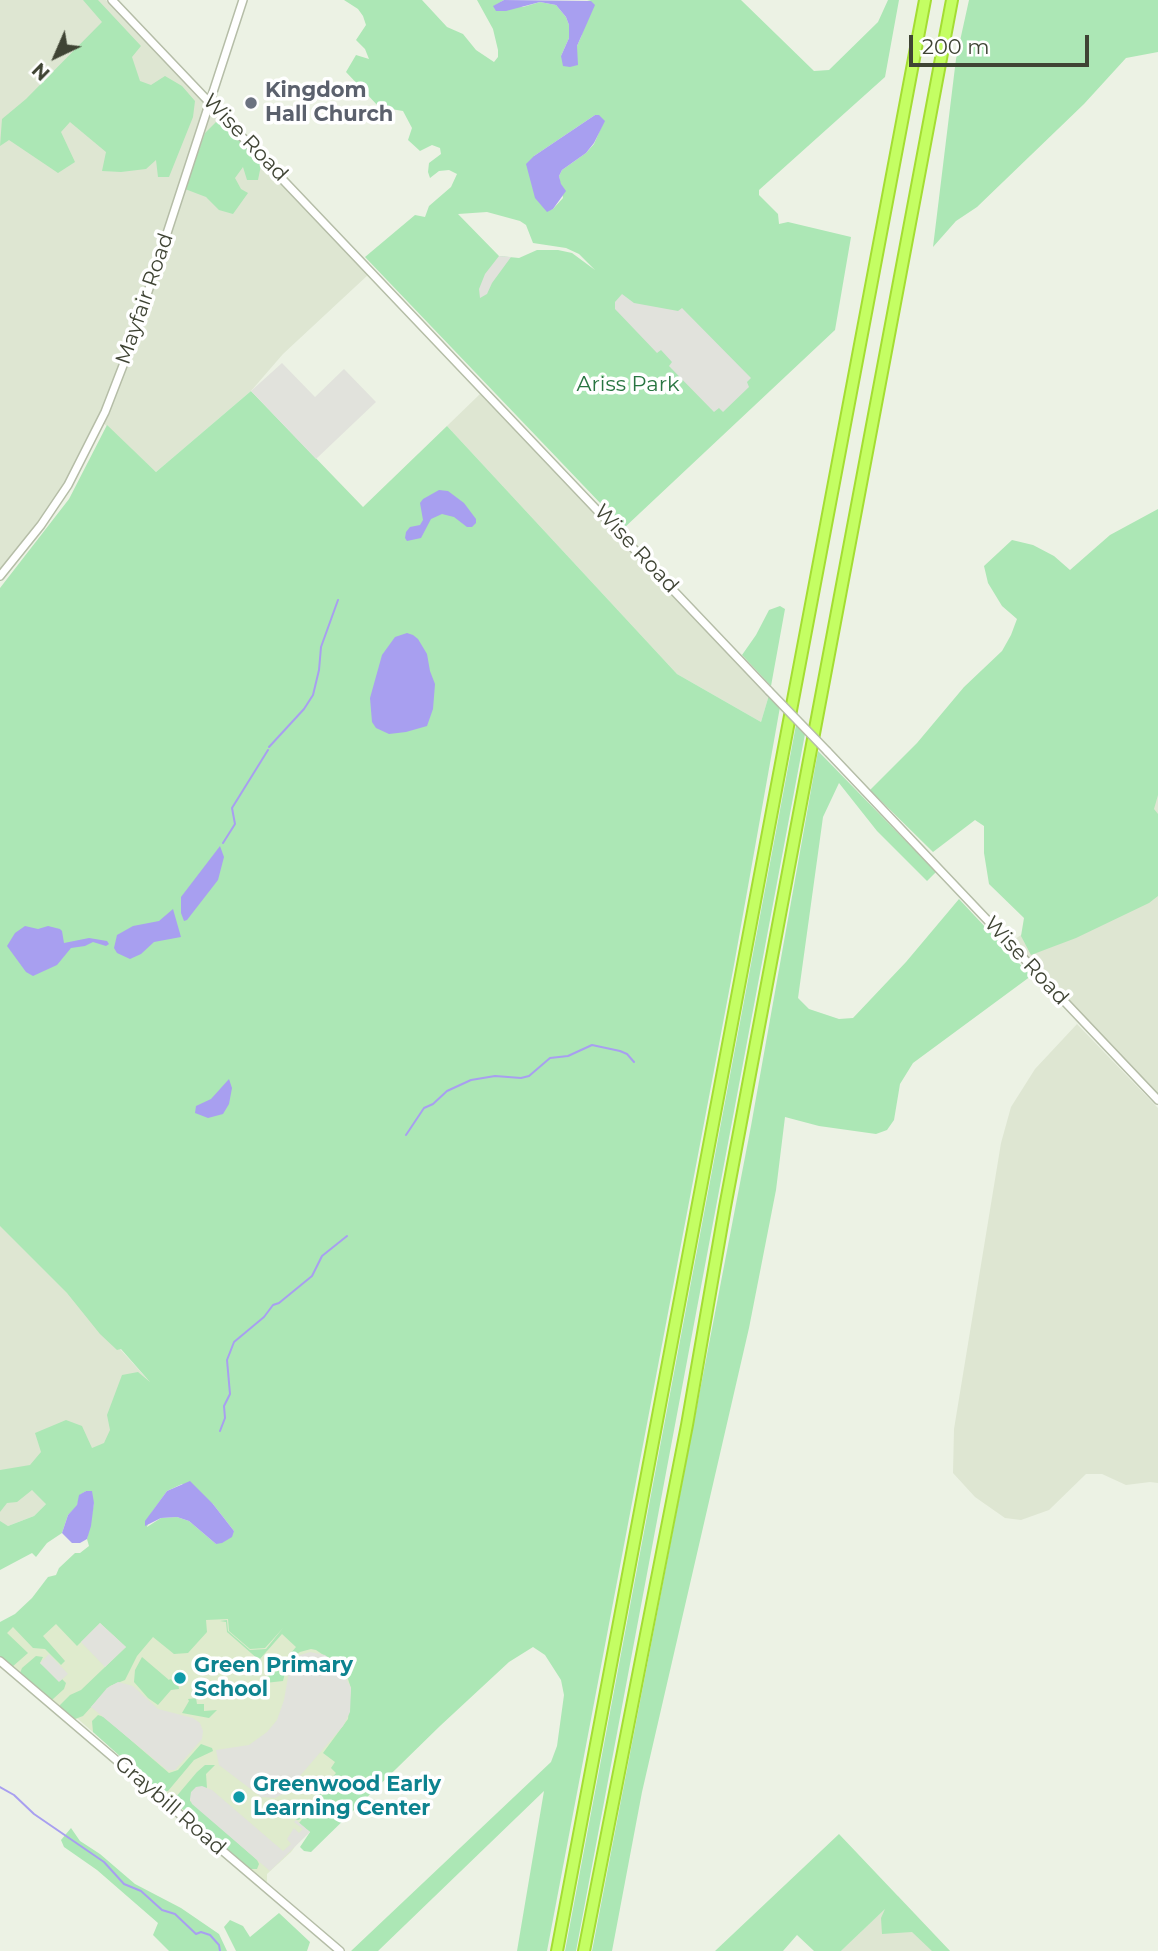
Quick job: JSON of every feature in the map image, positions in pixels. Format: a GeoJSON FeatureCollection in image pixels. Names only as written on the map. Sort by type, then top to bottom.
{"type":"FeatureCollection","features":[{"type":"Feature","properties":{"kind":"highway"},"geometry":{"type":"LineString","coordinates":[[557,1951],[925,0]]}},
{"type":"Feature","properties":{"kind":"highway"},"geometry":{"type":"LineString","coordinates":[[584,1951],[688,1425],[727,1194],[952,0]]}},
{"type":"Feature","properties":{"kind":"street","name":"Wise Road"},"geometry":{"type":"LineString","coordinates":[[112,0],[1158,1100]]}},
{"type":"Feature","properties":{"kind":"street","name":"Mayfair Road"},"geometry":{"type":"LineString","coordinates":[[0,576],[62,493],[82,460],[105,412],[129,350],[243,0]]}},
{"type":"Feature","properties":{"kind":"street","name":"Graybill Road"},"geometry":{"type":"LineString","coordinates":[[0,1661],[340,1951]]}},
{"type":"Feature","properties":{"kind":"shaded area"},"geometry":{"type":"Polygon","coordinates":[[[0,0],[106,0],[369,274],[283,354],[251,391],[156,472],[99,419],[61,490],[0,571],[0,0]]]}},
{"type":"Feature","properties":{"kind":"shaded area"},"geometry":{"type":"Polygon","coordinates":[[[504,0],[591,1],[595,5],[577,46],[578,65],[563,66],[561,56],[569,38],[569,25],[556,5],[540,2],[496,11],[493,6],[504,0]]]}},
{"type":"Feature","properties":{"kind":"shaded area"},"geometry":{"type":"Polygon","coordinates":[[[595,115],[605,121],[586,153],[562,170],[559,176],[566,191],[553,209],[547,212],[535,198],[526,164],[595,115]]]}},
{"type":"Feature","properties":{"kind":"shaded area"},"geometry":{"type":"Polygon","coordinates":[[[499,256],[511,257],[487,294],[480,298],[479,289],[485,274],[499,256]]]}},
{"type":"Feature","properties":{"kind":"shaded area"},"geometry":{"type":"Polygon","coordinates":[[[622,294],[634,303],[678,311],[682,308],[751,378],[747,382],[749,387],[723,412],[719,408],[714,412],[669,366],[672,362],[661,350],[657,353],[615,309],[615,302],[622,294]]]}},
{"type":"Feature","properties":{"kind":"shaded area"},"geometry":{"type":"Polygon","coordinates":[[[282,363],[315,397],[344,369],[376,402],[316,459],[251,391],[282,363]]]}},
{"type":"Feature","properties":{"kind":"shaded area"},"geometry":{"type":"Polygon","coordinates":[[[480,394],[769,695],[761,722],[677,674],[447,426],[480,394]]]}},
{"type":"Feature","properties":{"kind":"shaded area"},"geometry":{"type":"Polygon","coordinates":[[[439,490],[448,491],[464,503],[476,523],[467,527],[454,517],[442,514],[431,519],[421,538],[407,541],[406,532],[410,527],[420,525],[423,520],[420,503],[439,490]]]}},
{"type":"Feature","properties":{"kind":"shaded area"},"geometry":{"type":"Polygon","coordinates":[[[407,633],[418,639],[427,654],[435,684],[433,709],[427,726],[389,734],[376,728],[372,722],[370,698],[382,655],[395,637],[407,633]]]}},
{"type":"Feature","properties":{"kind":"shaded area"},"geometry":{"type":"Polygon","coordinates":[[[1158,768],[1158,1100],[1009,943],[1021,935],[1158,768]]]}},
{"type":"Feature","properties":{"kind":"shaded area"},"geometry":{"type":"Polygon","coordinates":[[[220,846],[224,857],[218,880],[184,921],[181,897],[220,846]]]}},
{"type":"Feature","properties":{"kind":"shaded area"},"geometry":{"type":"Polygon","coordinates":[[[173,909],[181,937],[154,942],[141,954],[130,959],[117,953],[114,948],[117,935],[133,926],[159,921],[173,909]]]}},
{"type":"Feature","properties":{"kind":"shaded area"},"geometry":{"type":"Polygon","coordinates":[[[25,926],[60,929],[64,943],[89,938],[107,941],[109,944],[106,946],[93,942],[71,948],[57,965],[33,976],[26,972],[7,946],[15,933],[25,926]]]}},
{"type":"Feature","properties":{"kind":"shaded area"},"geometry":{"type":"Polygon","coordinates":[[[1077,1024],[1158,1108],[1158,1483],[1126,1485],[1102,1474],[1086,1474],[1049,1510],[1021,1520],[1005,1518],[975,1497],[953,1473],[954,1429],[1001,1143],[1011,1107],[1035,1069],[1077,1024]]]}},
{"type":"Feature","properties":{"kind":"shaded area"},"geometry":{"type":"Polygon","coordinates":[[[229,1079],[232,1088],[229,1104],[223,1114],[208,1118],[195,1113],[196,1106],[211,1099],[229,1079]]]}},
{"type":"Feature","properties":{"kind":"shaded area"},"geometry":{"type":"Polygon","coordinates":[[[0,1216],[158,1391],[34,1516],[8,1526],[0,1522],[0,1216]]]}},
{"type":"Feature","properties":{"kind":"shaded area"},"geometry":{"type":"Polygon","coordinates":[[[190,1481],[234,1531],[232,1537],[216,1544],[189,1521],[177,1517],[161,1518],[145,1526],[145,1521],[167,1491],[190,1481]]]}},
{"type":"Feature","properties":{"kind":"shaded area"},"geometry":{"type":"Polygon","coordinates":[[[92,1491],[94,1503],[91,1526],[87,1539],[72,1543],[62,1533],[68,1515],[77,1505],[79,1495],[92,1491]]]}},
{"type":"Feature","properties":{"kind":"shaded area"},"geometry":{"type":"Polygon","coordinates":[[[177,1601],[446,1641],[291,1852],[267,1874],[267,1884],[78,1719],[72,1718],[0,1656],[6,1632],[12,1626],[177,1601]]]}},
{"type":"Feature","properties":{"kind":"shaded area"},"geometry":{"type":"Polygon","coordinates":[[[100,1623],[126,1647],[105,1667],[81,1642],[100,1623]]]}},
{"type":"Feature","properties":{"kind":"shaded area"},"geometry":{"type":"Polygon","coordinates":[[[310,1652],[325,1655],[342,1670],[351,1688],[350,1712],[343,1726],[286,1792],[275,1798],[261,1797],[219,1765],[216,1750],[249,1745],[267,1732],[277,1720],[284,1700],[290,1666],[300,1655],[310,1652]]]}},
{"type":"Feature","properties":{"kind":"shaded area"},"geometry":{"type":"Polygon","coordinates":[[[49,1654],[68,1674],[59,1682],[40,1663],[49,1654]]]}},
{"type":"Feature","properties":{"kind":"shaded area"},"geometry":{"type":"Polygon","coordinates":[[[118,1682],[133,1686],[158,1709],[193,1718],[200,1723],[202,1739],[175,1770],[167,1770],[91,1707],[107,1688],[118,1682]]]}},
{"type":"Feature","properties":{"kind":"shaded area"},"geometry":{"type":"Polygon","coordinates":[[[202,1786],[212,1790],[283,1851],[291,1844],[287,1839],[294,1828],[299,1833],[303,1829],[294,1822],[296,1820],[310,1832],[270,1871],[192,1804],[191,1792],[202,1786]]]}},
{"type":"Feature","properties":{"kind":"shaded area"},"geometry":{"type":"Polygon","coordinates":[[[898,1896],[950,1951],[841,1951],[898,1896]]]}},
{"type":"Feature","properties":{"kind":"green space"},"geometry":{"type":"Polygon","coordinates":[[[83,0],[98,0],[141,46],[132,57],[140,81],[151,85],[165,76],[182,86],[195,101],[193,117],[169,177],[158,177],[156,160],[146,169],[102,171],[106,152],[70,122],[61,132],[75,162],[58,173],[9,140],[0,146],[2,119],[26,99],[102,22],[83,0]]]}},
{"type":"Feature","properties":{"kind":"green space","name":"Ariss Park"},"geometry":{"type":"Polygon","coordinates":[[[344,0],[422,0],[447,27],[463,34],[476,50],[494,62],[498,57],[498,50],[493,29],[477,0],[504,0],[494,6],[523,7],[540,2],[556,5],[569,25],[569,38],[561,56],[577,46],[591,1],[587,0],[741,0],[814,71],[829,70],[878,22],[888,0],[899,0],[885,77],[759,190],[759,195],[778,214],[779,224],[788,222],[851,237],[835,330],[624,528],[365,257],[415,215],[425,217],[429,206],[451,187],[457,174],[449,170],[439,171],[430,178],[429,163],[441,154],[440,148],[432,145],[420,151],[408,140],[412,128],[403,111],[379,107],[346,72],[356,55],[369,59],[365,49],[356,40],[366,25],[358,9],[344,0]],[[595,115],[534,156],[547,211],[553,209],[563,198],[559,176],[562,170],[594,144],[604,121],[595,115]],[[487,212],[458,214],[499,256],[519,258],[537,250],[558,250],[572,253],[595,270],[579,254],[566,248],[533,243],[526,225],[520,221],[487,212]]]}},
{"type":"Feature","properties":{"kind":"green space"},"geometry":{"type":"Polygon","coordinates":[[[969,0],[1158,0],[1158,52],[1126,58],[1084,104],[977,207],[956,221],[933,247],[956,59],[969,0]]]}},
{"type":"Feature","properties":{"kind":"green space"},"geometry":{"type":"Polygon","coordinates":[[[216,122],[228,126],[261,165],[258,180],[247,180],[243,167],[235,178],[241,189],[248,193],[233,214],[219,210],[206,197],[185,189],[205,133],[216,122]]]}},
{"type":"Feature","properties":{"kind":"green space"},"geometry":{"type":"Polygon","coordinates":[[[251,391],[363,507],[447,426],[677,674],[761,722],[769,695],[780,707],[734,965],[547,1951],[517,1951],[544,1791],[378,1951],[351,1951],[551,1762],[557,1746],[564,1695],[561,1680],[545,1655],[533,1647],[509,1662],[311,1852],[300,1847],[310,1832],[299,1823],[339,1775],[299,1820],[296,1820],[336,1773],[331,1768],[335,1762],[323,1753],[348,1719],[351,1688],[348,1679],[334,1662],[311,1649],[293,1657],[287,1665],[283,1681],[265,1683],[265,1678],[274,1673],[296,1647],[282,1634],[259,1660],[227,1632],[226,1622],[220,1621],[227,1620],[228,1631],[250,1650],[266,1649],[283,1628],[265,1648],[250,1649],[229,1631],[228,1619],[206,1620],[207,1632],[188,1653],[174,1654],[153,1637],[137,1656],[125,1680],[110,1686],[83,1716],[75,1719],[60,1705],[70,1695],[81,1690],[126,1647],[100,1623],[77,1646],[56,1624],[43,1636],[65,1661],[61,1665],[45,1649],[33,1648],[13,1627],[7,1633],[28,1653],[12,1667],[0,1656],[0,1622],[15,1614],[48,1577],[56,1575],[59,1568],[75,1553],[80,1553],[89,1546],[87,1539],[94,1503],[86,1491],[80,1495],[77,1506],[68,1515],[62,1533],[47,1543],[36,1557],[32,1553],[0,1570],[0,1521],[8,1526],[34,1516],[46,1504],[32,1490],[17,1502],[7,1503],[0,1512],[0,1470],[30,1465],[41,1452],[35,1433],[66,1420],[82,1426],[92,1448],[104,1443],[110,1430],[107,1415],[122,1375],[138,1372],[150,1382],[121,1349],[117,1350],[100,1334],[67,1293],[0,1226],[0,588],[69,499],[107,425],[156,472],[251,391]],[[182,1484],[167,1491],[152,1512],[147,1527],[161,1518],[177,1517],[189,1521],[216,1544],[234,1531],[213,1504],[182,1484]]]}},
{"type":"Feature","properties":{"kind":"green space"},"geometry":{"type":"Polygon","coordinates":[[[1158,509],[1158,795],[1154,809],[1158,814],[1158,896],[1149,903],[1076,938],[1031,955],[1021,936],[1024,918],[989,884],[984,853],[984,826],[975,820],[933,852],[870,790],[917,743],[964,687],[1002,651],[1011,635],[1017,619],[1002,606],[988,583],[984,566],[1012,540],[1033,545],[1054,556],[1070,570],[1110,535],[1158,509]]]}},
{"type":"Feature","properties":{"kind":"green space"},"geometry":{"type":"Polygon","coordinates":[[[780,606],[785,609],[771,686],[742,655],[769,610],[780,606]]]}},
{"type":"Feature","properties":{"kind":"green space"},"geometry":{"type":"Polygon","coordinates":[[[796,725],[805,734],[576,1951],[565,1951],[796,725]]]}},
{"type":"Feature","properties":{"kind":"green space"},"geometry":{"type":"Polygon","coordinates":[[[818,751],[936,872],[927,881],[877,831],[839,783],[823,817],[798,998],[809,1009],[839,1019],[853,1018],[906,962],[959,899],[1031,976],[913,1063],[900,1084],[894,1120],[887,1130],[876,1134],[819,1126],[785,1117],[776,1190],[749,1328],[642,1792],[612,1951],[592,1951],[751,1126],[818,751]]]}},
{"type":"Feature","properties":{"kind":"green space"},"geometry":{"type":"Polygon","coordinates":[[[36,1656],[43,1657],[40,1663],[66,1683],[64,1689],[53,1699],[20,1673],[36,1656]]]}},
{"type":"Feature","properties":{"kind":"green space"},"geometry":{"type":"Polygon","coordinates":[[[142,1657],[169,1680],[178,1684],[179,1689],[171,1690],[158,1705],[134,1682],[135,1670],[142,1657]]]}},
{"type":"Feature","properties":{"kind":"green space"},"geometry":{"type":"Polygon","coordinates":[[[196,1698],[197,1704],[204,1704],[204,1711],[217,1710],[209,1718],[182,1713],[188,1699],[196,1698]]]}},
{"type":"Feature","properties":{"kind":"green space"},"geometry":{"type":"Polygon","coordinates":[[[98,1715],[104,1717],[169,1773],[178,1770],[201,1744],[213,1751],[194,1760],[168,1791],[160,1792],[93,1732],[92,1721],[98,1715]]]}},
{"type":"Feature","properties":{"kind":"green space"},"geometry":{"type":"Polygon","coordinates":[[[205,1765],[215,1765],[206,1774],[207,1788],[190,1801],[257,1860],[257,1869],[249,1869],[177,1804],[175,1798],[205,1765]]]}},
{"type":"Feature","properties":{"kind":"green space"},"geometry":{"type":"Polygon","coordinates":[[[71,1828],[80,1841],[135,1884],[181,1908],[219,1934],[227,1951],[169,1951],[153,1935],[158,1923],[97,1870],[64,1847],[61,1840],[71,1828]]]}},
{"type":"Feature","properties":{"kind":"green space"},"geometry":{"type":"Polygon","coordinates":[[[839,1834],[950,1951],[932,1951],[912,1932],[882,1934],[881,1918],[885,1909],[841,1951],[814,1951],[797,1935],[783,1951],[715,1951],[839,1834]]]}},
{"type":"Feature","properties":{"kind":"green space"},"geometry":{"type":"Polygon","coordinates":[[[279,1913],[310,1942],[307,1951],[236,1951],[224,1927],[230,1920],[243,1926],[250,1937],[279,1913]]]}},
{"type":"Feature","properties":{"kind":"waterway"},"geometry":{"type":"LineString","coordinates":[[269,747],[304,709],[313,695],[321,647],[338,600]]}},
{"type":"Feature","properties":{"kind":"waterway"},"geometry":{"type":"LineString","coordinates":[[223,843],[235,824],[232,808],[268,750]]}},
{"type":"Feature","properties":{"kind":"waterway"},"geometry":{"type":"LineString","coordinates":[[406,1135],[424,1108],[433,1104],[447,1091],[471,1080],[495,1076],[529,1076],[550,1058],[568,1056],[592,1045],[620,1051],[634,1062]]}},
{"type":"Feature","properties":{"kind":"waterway"},"geometry":{"type":"LineString","coordinates":[[220,1431],[225,1418],[224,1406],[230,1394],[227,1360],[234,1342],[264,1317],[273,1305],[312,1276],[322,1256],[347,1236]]}},
{"type":"Feature","properties":{"kind":"waterway"},"geometry":{"type":"LineString","coordinates":[[0,1787],[104,1862],[124,1884],[141,1891],[162,1910],[175,1914],[196,1934],[201,1932],[210,1935],[219,1945],[220,1951]]}},
{"type":"Feature","properties":{"kind":"place","name":"Kingdom Hall Church"},"geometry":{"type":"Point","coordinates":[251,103]}},
{"type":"Feature","properties":{"kind":"place","name":"Green Primary School"},"geometry":{"type":"Point","coordinates":[180,1678]}},
{"type":"Feature","properties":{"kind":"place","name":"Greenwood Early Learning Center"},"geometry":{"type":"Point","coordinates":[239,1797]}}]}
